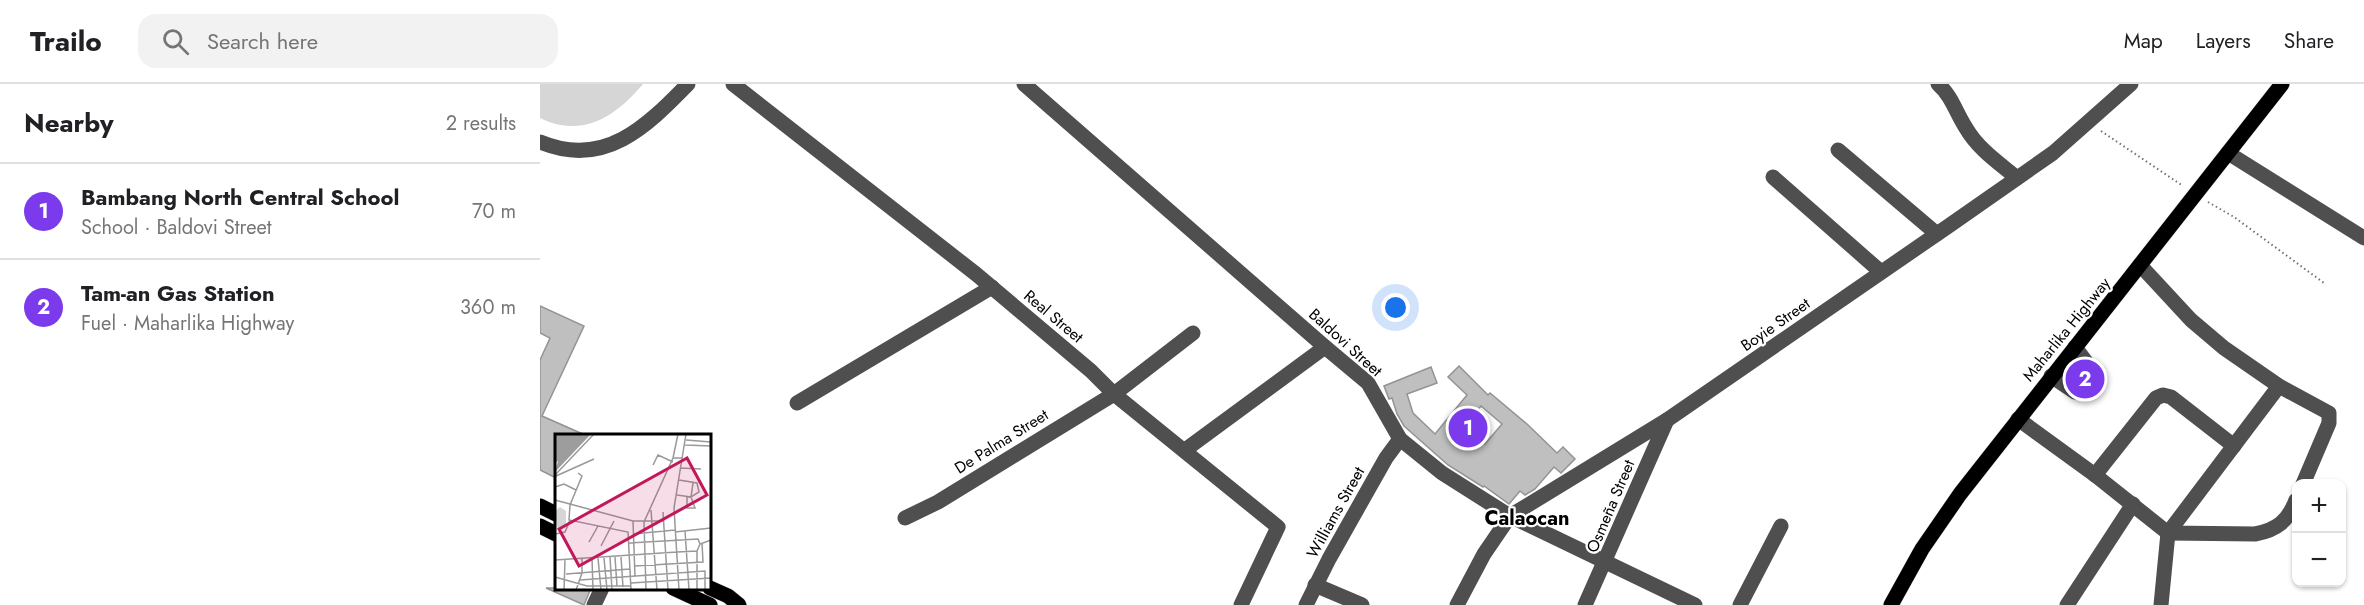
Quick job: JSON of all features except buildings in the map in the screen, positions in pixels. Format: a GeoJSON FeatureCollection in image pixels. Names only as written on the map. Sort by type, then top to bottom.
{"type":"FeatureCollection","features":[{"type":"Feature","properties":{"kind":"main road","name":"Maharlika Highway"},"geometry":{"type":"LineString","coordinates":[[1891,605],[1922,549],[1960,494],[2282,84]]}},
{"type":"Feature","properties":{"kind":"main road"},"geometry":{"type":"LineString","coordinates":[[540,506],[555,514]]}},
{"type":"Feature","properties":{"kind":"main road"},"geometry":{"type":"LineString","coordinates":[[540,526],[555,534]]}},
{"type":"Feature","properties":{"kind":"main road"},"geometry":{"type":"LineString","coordinates":[[711,589],[730,602]]}},
{"type":"Feature","properties":{"kind":"main road"},"geometry":{"type":"LineString","coordinates":[[677,590],[710,605]]}},
{"type":"Feature","properties":{"kind":"street"},"geometry":{"type":"LineString","coordinates":[[540,142],[577,152],[597,150],[616,143],[632,135],[688,84]]}},
{"type":"Feature","properties":{"kind":"street","name":"Real Street"},"geometry":{"type":"LineString","coordinates":[[733,84],[992,287],[1091,370],[1114,394],[1278,528],[1241,605]]}},
{"type":"Feature","properties":{"kind":"street","name":"Baldovi Street"},"geometry":{"type":"LineString","coordinates":[[1024,84],[1368,383],[1400,440],[1442,473],[1510,516],[1695,605]]}},
{"type":"Feature","properties":{"kind":"street"},"geometry":{"type":"LineString","coordinates":[[1938,84],[1945,90],[1979,146],[2017,178]]}},
{"type":"Feature","properties":{"kind":"street","name":"Boyie Street"},"geometry":{"type":"LineString","coordinates":[[1457,605],[1484,554],[1510,516],[1667,420],[1937,234],[2052,153],[2131,84]]}},
{"type":"Feature","properties":{"kind":"street"},"geometry":{"type":"LineString","coordinates":[[1838,150],[1937,234]]}},
{"type":"Feature","properties":{"kind":"street"},"geometry":{"type":"LineString","coordinates":[[2228,153],[2364,238]]}},
{"type":"Feature","properties":{"kind":"street"},"geometry":{"type":"LineString","coordinates":[[1773,177],[1881,272]]}},
{"type":"Feature","properties":{"kind":"street"},"geometry":{"type":"LineString","coordinates":[[2140,265],[2191,320],[2224,348],[2279,386],[2327,411],[2330,416],[2305,479]]}},
{"type":"Feature","properties":{"kind":"street"},"geometry":{"type":"LineString","coordinates":[[797,403],[992,287]]}},
{"type":"Feature","properties":{"kind":"street","name":"De Palma Street"},"geometry":{"type":"LineString","coordinates":[[905,518],[938,502],[1114,394],[1193,333]]}},
{"type":"Feature","properties":{"kind":"street"},"geometry":{"type":"LineString","coordinates":[[1185,450],[1325,347]]}},
{"type":"Feature","properties":{"kind":"street"},"geometry":{"type":"LineString","coordinates":[[2051,376],[2075,392],[2082,390],[2092,370],[2075,347]]}},
{"type":"Feature","properties":{"kind":"street"},"geometry":{"type":"LineString","coordinates":[[2161,605],[2168,533],[2279,386]]}},
{"type":"Feature","properties":{"kind":"street"},"geometry":{"type":"LineString","coordinates":[[2095,475],[2156,398],[2163,395],[2170,397],[2234,446]]}},
{"type":"Feature","properties":{"kind":"street"},"geometry":{"type":"LineString","coordinates":[[2018,419],[2095,475],[2168,533],[2255,534],[2279,527],[2287,519],[2292,508]]}},
{"type":"Feature","properties":{"kind":"street","name":"Osmeña Street"},"geometry":{"type":"LineString","coordinates":[[1585,605],[1667,420]]}},
{"type":"Feature","properties":{"kind":"street","name":"Williams Street"},"geometry":{"type":"LineString","coordinates":[[1306,605],[1386,458],[1400,440]]}},
{"type":"Feature","properties":{"kind":"street"},"geometry":{"type":"LineString","coordinates":[[2067,605],[2133,504]]}},
{"type":"Feature","properties":{"kind":"street"},"geometry":{"type":"LineString","coordinates":[[1740,605],[1781,526]]}},
{"type":"Feature","properties":{"kind":"street"},"geometry":{"type":"LineString","coordinates":[[1315,585],[1362,605]]}},
{"type":"Feature","properties":{"kind":"street"},"geometry":{"type":"LineString","coordinates":[[594,605],[601,590]]}},
{"type":"Feature","properties":{"kind":"path"},"geometry":{"type":"LineString","coordinates":[[2088,123],[2234,217],[2325,283]]}},
{"type":"Feature","properties":{"kind":"shaded area"},"geometry":{"type":"Polygon","coordinates":[[[540,84],[643,84],[622,106],[598,121],[570,126],[540,118],[540,84]]]}},
{"type":"Feature","properties":{"kind":"place","name":"Tam-an Gas Station"},"geometry":{"type":"Point","coordinates":[2085,379]}},
{"type":"Feature","properties":{"kind":"place","name":"Bambang North Central School"},"geometry":{"type":"Point","coordinates":[1468,428]}},
{"type":"Feature","properties":{"kind":"district","name":"Calaocan"},"geometry":{"type":"Point","coordinates":[1527,518]}}]}
